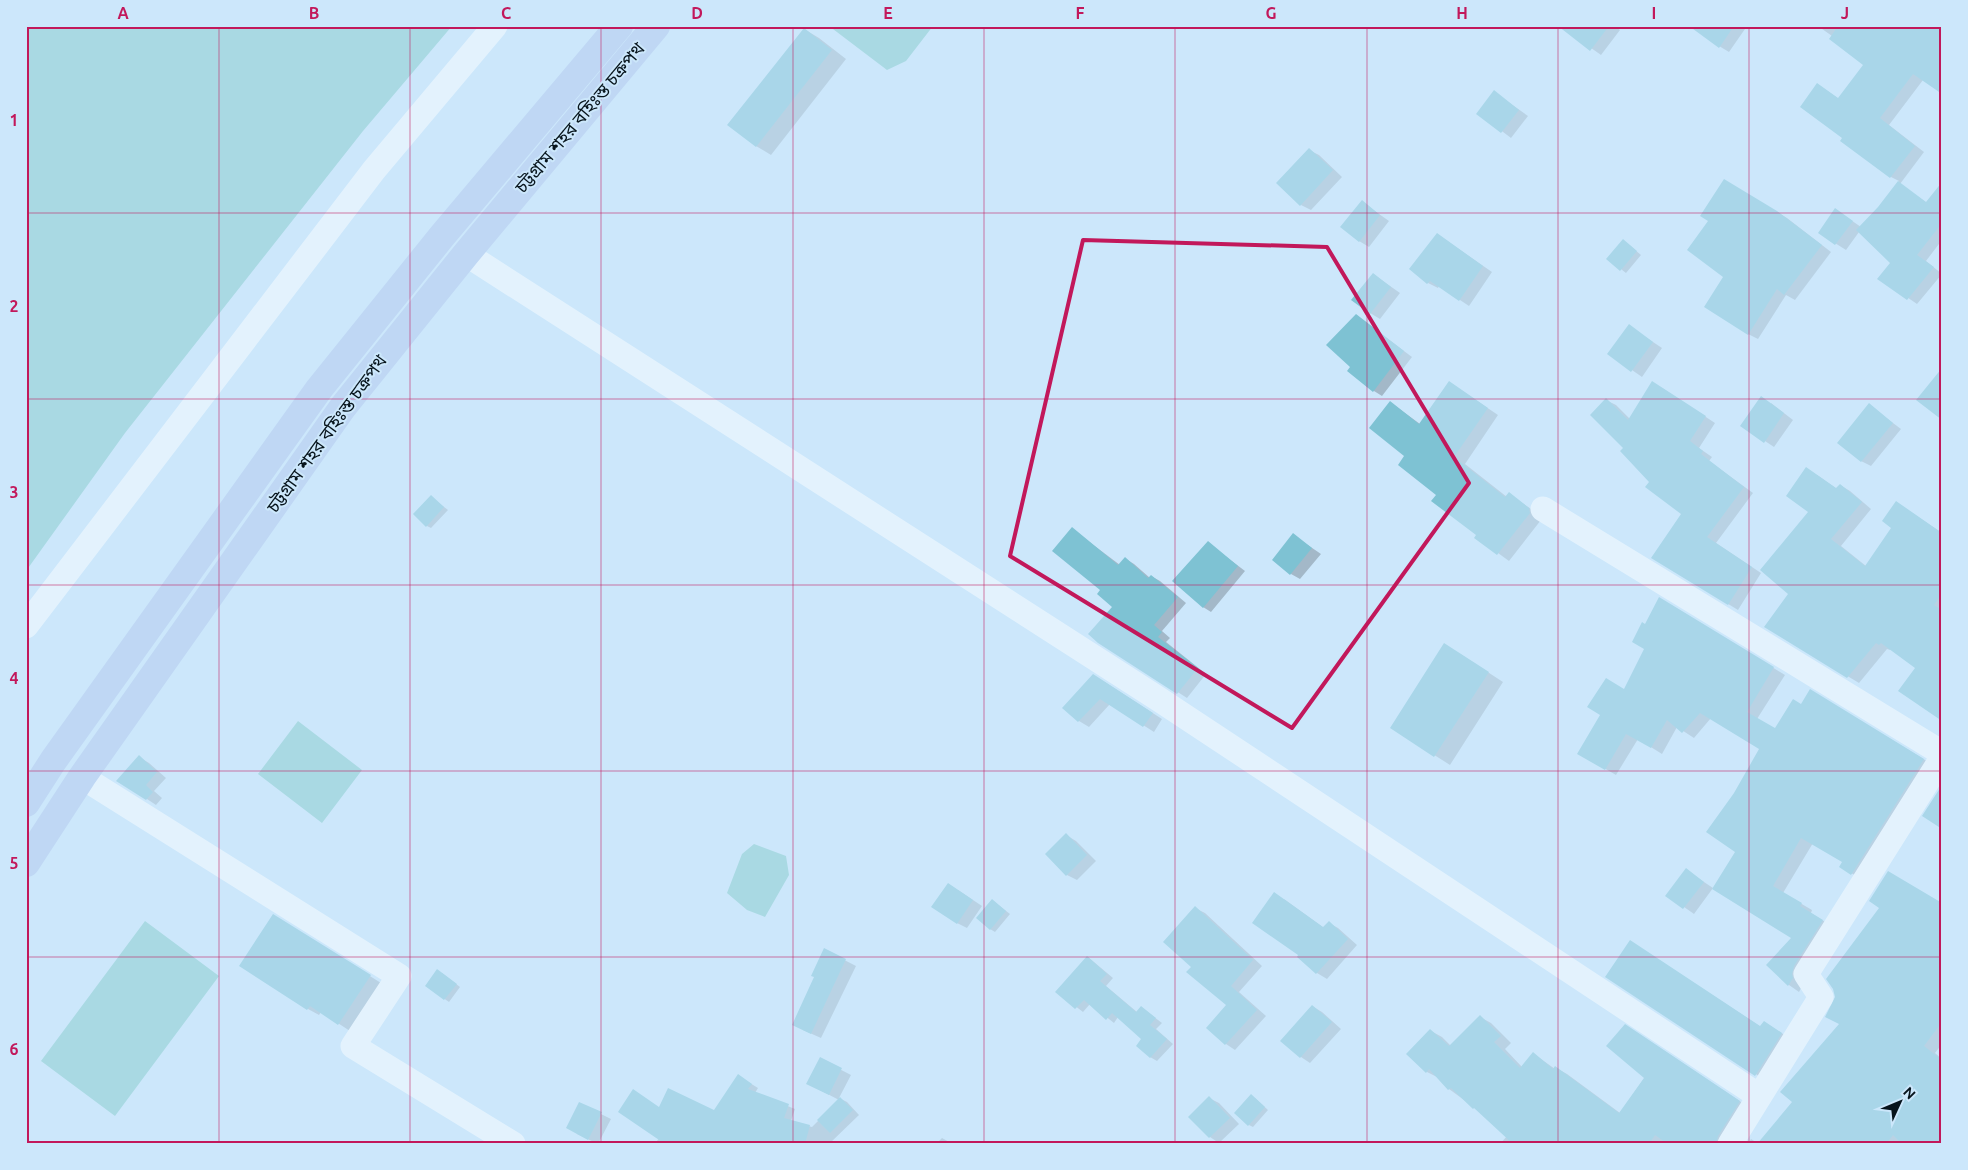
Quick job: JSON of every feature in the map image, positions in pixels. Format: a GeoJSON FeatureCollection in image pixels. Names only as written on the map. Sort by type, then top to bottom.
{"type":"FeatureCollection","features":[{"type":"Feature","properties":{"kind":"main road","name":"চট্টগ্রাম শহর বহিঃস্ত চক্রপথ"},"geometry":{"type":"LineString","coordinates":[[26,803],[53,761],[319,389],[442,236],[619,26]]}},
{"type":"Feature","properties":{"kind":"main road","name":"চট্টগ্রাম শহর বহিঃস্ত চক্রপথ"},"geometry":{"type":"LineString","coordinates":[[26,863],[82,777],[343,407],[466,254],[656,26]]}},
{"type":"Feature","properties":{"kind":"street"},"geometry":{"type":"LineString","coordinates":[[26,626],[374,170],[495,26]]}},
{"type":"Feature","properties":{"kind":"street"},"geometry":{"type":"LineString","coordinates":[[466,254],[1157,698],[1759,1096]]}},
{"type":"Feature","properties":{"kind":"street"},"geometry":{"type":"LineString","coordinates":[[1543,509],[1942,753]]}},
{"type":"Feature","properties":{"kind":"street"},"geometry":{"type":"LineString","coordinates":[[1730,1144],[1821,997],[1806,974],[1942,758]]}},
{"type":"Feature","properties":{"kind":"street"},"geometry":{"type":"LineString","coordinates":[[82,777],[400,976],[353,1046],[512,1144]]}},
{"type":"Feature","properties":{"kind":"highlighted area"},"geometry":{"type":"Polygon","coordinates":[[[1083,240],[1327,247],[1469,483],[1292,728],[1010,556],[1083,240]]]}},
{"type":"Feature","properties":{"kind":"shaded area"},"geometry":{"type":"Polygon","coordinates":[[[26,26],[452,26],[363,131],[125,433],[26,571],[26,26]]]}},
{"type":"Feature","properties":{"kind":"shaded area"},"geometry":{"type":"Polygon","coordinates":[[[829,26],[933,26],[906,61],[887,70],[829,26]]]}},
{"type":"Feature","properties":{"kind":"shaded area"},"geometry":{"type":"Polygon","coordinates":[[[298,721],[362,770],[322,823],[258,774],[298,721]]]}},
{"type":"Feature","properties":{"kind":"shaded area"},"geometry":{"type":"Polygon","coordinates":[[[754,844],[786,856],[789,875],[765,917],[747,910],[727,893],[742,854],[754,844]]]}},
{"type":"Feature","properties":{"kind":"shaded area"},"geometry":{"type":"Polygon","coordinates":[[[145,921],[219,976],[115,1116],[41,1061],[145,921]]]}},
{"type":"Feature","properties":{"kind":"building"},"geometry":{"type":"Polygon","coordinates":[[[1558,26],[1609,26],[1590,51],[1558,26]]]}},
{"type":"Feature","properties":{"kind":"building"},"geometry":{"type":"Polygon","coordinates":[[[1689,26],[1734,26],[1719,48],[1689,26]]]}},
{"type":"Feature","properties":{"kind":"building"},"geometry":{"type":"Polygon","coordinates":[[[1838,26],[1942,26],[1942,94],[1913,74],[1880,118],[1915,146],[1890,178],[1840,141],[1842,138],[1800,107],[1817,83],[1838,98],[1863,65],[1829,39],[1838,26]]]}},
{"type":"Feature","properties":{"kind":"building"},"geometry":{"type":"Polygon","coordinates":[[[804,28],[832,50],[756,147],[727,125],[804,28]]]}},
{"type":"Feature","properties":{"kind":"building"},"geometry":{"type":"Polygon","coordinates":[[[1494,90],[1519,110],[1501,133],[1476,114],[1494,90]]]}},
{"type":"Feature","properties":{"kind":"building"},"geometry":{"type":"Polygon","coordinates":[[[1309,148],[1333,170],[1300,206],[1276,183],[1309,148]]]}},
{"type":"Feature","properties":{"kind":"building"},"geometry":{"type":"Polygon","coordinates":[[[1724,179],[1777,211],[1822,245],[1784,295],[1777,289],[1748,335],[1704,307],[1723,277],[1687,250],[1708,221],[1700,216],[1724,179]]]}},
{"type":"Feature","properties":{"kind":"building"},"geometry":{"type":"Polygon","coordinates":[[[1898,181],[1926,202],[1942,182],[1942,223],[1917,255],[1934,267],[1907,300],[1877,279],[1890,263],[1856,230],[1878,207],[1898,181]]]}},
{"type":"Feature","properties":{"kind":"building"},"geometry":{"type":"Polygon","coordinates":[[[1362,200],[1380,215],[1359,242],[1340,227],[1362,200]]]}},
{"type":"Feature","properties":{"kind":"building"},"geometry":{"type":"Polygon","coordinates":[[[1835,208],[1853,221],[1835,245],[1818,233],[1835,208]]]}},
{"type":"Feature","properties":{"kind":"building"},"geometry":{"type":"Polygon","coordinates":[[[1437,233],[1483,266],[1459,301],[1430,281],[1427,284],[1409,269],[1437,233]]]}},
{"type":"Feature","properties":{"kind":"building"},"geometry":{"type":"Polygon","coordinates":[[[1623,239],[1637,251],[1620,271],[1606,259],[1623,239]]]}},
{"type":"Feature","properties":{"kind":"building"},"geometry":{"type":"Polygon","coordinates":[[[1373,273],[1391,287],[1370,314],[1351,300],[1373,273]]]}},
{"type":"Feature","properties":{"kind":"building"},"geometry":{"type":"Polygon","coordinates":[[[1356,314],[1404,351],[1373,392],[1347,371],[1350,367],[1326,345],[1356,314]]]}},
{"type":"Feature","properties":{"kind":"building"},"geometry":{"type":"Polygon","coordinates":[[[1629,324],[1653,342],[1631,372],[1607,354],[1629,324]]]}},
{"type":"Feature","properties":{"kind":"building"},"geometry":{"type":"Polygon","coordinates":[[[1942,368],[1942,420],[1916,400],[1942,368]]]}},
{"type":"Feature","properties":{"kind":"building"},"geometry":{"type":"Polygon","coordinates":[[[1449,381],[1488,408],[1454,457],[1505,497],[1509,492],[1529,508],[1530,513],[1497,555],[1474,538],[1476,535],[1431,501],[1436,495],[1398,465],[1404,456],[1369,428],[1390,401],[1419,424],[1449,381]]]}},
{"type":"Feature","properties":{"kind":"building"},"geometry":{"type":"Polygon","coordinates":[[[1652,381],[1706,416],[1690,441],[1703,451],[1701,454],[1744,487],[1707,537],[1752,567],[1728,605],[1651,558],[1681,514],[1645,487],[1649,482],[1620,451],[1623,448],[1590,415],[1606,398],[1628,420],[1652,381]]]}},
{"type":"Feature","properties":{"kind":"building"},"geometry":{"type":"Polygon","coordinates":[[[1761,396],[1784,413],[1764,443],[1740,426],[1761,396]]]}},
{"type":"Feature","properties":{"kind":"building"},"geometry":{"type":"Polygon","coordinates":[[[1869,403],[1893,423],[1861,462],[1837,443],[1869,403]]]}},
{"type":"Feature","properties":{"kind":"building"},"geometry":{"type":"Polygon","coordinates":[[[1806,467],[1836,488],[1840,484],[1862,502],[1831,539],[1865,566],[1891,528],[1882,521],[1896,501],[1942,533],[1942,593],[1934,605],[1942,610],[1942,721],[1898,691],[1915,668],[1881,643],[1879,645],[1876,643],[1847,678],[1764,627],[1788,594],[1760,570],[1808,512],[1786,496],[1806,467]]]}},
{"type":"Feature","properties":{"kind":"building"},"geometry":{"type":"Polygon","coordinates":[[[431,495],[444,507],[426,527],[413,514],[431,495]]]}},
{"type":"Feature","properties":{"kind":"building"},"geometry":{"type":"Polygon","coordinates":[[[1072,527],[1118,565],[1125,557],[1148,578],[1151,575],[1178,597],[1154,625],[1162,632],[1158,637],[1198,668],[1177,694],[1098,643],[1088,634],[1112,607],[1097,594],[1100,590],[1052,551],[1072,527]]]}},
{"type":"Feature","properties":{"kind":"building"},"geometry":{"type":"Polygon","coordinates":[[[1293,533],[1312,548],[1290,575],[1272,560],[1293,533]]]}},
{"type":"Feature","properties":{"kind":"building"},"geometry":{"type":"Polygon","coordinates":[[[1208,541],[1238,566],[1203,608],[1172,581],[1208,541]]]}},
{"type":"Feature","properties":{"kind":"building"},"geometry":{"type":"Polygon","coordinates":[[[1659,597],[1774,667],[1747,712],[1775,728],[1793,699],[1801,704],[1810,689],[1924,759],[1851,875],[1839,867],[1842,862],[1801,838],[1773,886],[1802,903],[1800,906],[1823,920],[1794,966],[1793,978],[1788,986],[1766,965],[1791,938],[1712,889],[1735,852],[1706,832],[1734,793],[1759,749],[1700,713],[1682,733],[1667,720],[1651,748],[1626,734],[1605,770],[1577,754],[1600,715],[1587,707],[1606,678],[1624,689],[1644,649],[1632,642],[1642,622],[1645,624],[1659,597]]]}},
{"type":"Feature","properties":{"kind":"building"},"geometry":{"type":"Polygon","coordinates":[[[1444,643],[1489,672],[1434,757],[1390,728],[1444,643]]]}},
{"type":"Feature","properties":{"kind":"building"},"geometry":{"type":"Polygon","coordinates":[[[1093,674],[1153,713],[1143,727],[1100,699],[1078,722],[1062,708],[1093,674]]]}},
{"type":"Feature","properties":{"kind":"building"},"geometry":{"type":"Polygon","coordinates":[[[139,755],[157,772],[146,785],[153,792],[146,800],[116,781],[139,755]]]}},
{"type":"Feature","properties":{"kind":"building"},"geometry":{"type":"Polygon","coordinates":[[[1942,785],[1942,829],[1922,816],[1942,785]]]}},
{"type":"Feature","properties":{"kind":"building"},"geometry":{"type":"Polygon","coordinates":[[[1066,833],[1087,855],[1066,876],[1045,854],[1066,833]]]}},
{"type":"Feature","properties":{"kind":"building"},"geometry":{"type":"Polygon","coordinates":[[[1686,868],[1704,882],[1683,909],[1665,896],[1686,868]]]}},
{"type":"Feature","properties":{"kind":"building"},"geometry":{"type":"Polygon","coordinates":[[[1888,871],[1942,903],[1942,1022],[1924,1046],[1942,1060],[1942,1139],[1937,1144],[1902,1144],[1893,1135],[1886,1144],[1757,1144],[1792,1102],[1780,1092],[1839,1024],[1825,1017],[1835,997],[1833,989],[1826,979],[1879,908],[1869,901],[1888,871]]]}},
{"type":"Feature","properties":{"kind":"building"},"geometry":{"type":"Polygon","coordinates":[[[948,883],[973,900],[957,924],[931,907],[948,883]]]}},
{"type":"Feature","properties":{"kind":"building"},"geometry":{"type":"Polygon","coordinates":[[[1274,892],[1323,927],[1329,921],[1348,939],[1316,974],[1297,957],[1298,955],[1252,923],[1274,892]]]}},
{"type":"Feature","properties":{"kind":"building"},"geometry":{"type":"Polygon","coordinates":[[[992,899],[1006,911],[990,930],[976,918],[992,899]]]}},
{"type":"Feature","properties":{"kind":"building"},"geometry":{"type":"Polygon","coordinates":[[[1195,906],[1253,960],[1231,986],[1257,1010],[1225,1045],[1206,1028],[1226,1005],[1186,972],[1191,967],[1163,942],[1195,906]]]}},
{"type":"Feature","properties":{"kind":"building"},"geometry":{"type":"Polygon","coordinates":[[[273,914],[371,975],[338,1025],[310,1006],[307,1010],[239,966],[273,914]]]}},
{"type":"Feature","properties":{"kind":"building"},"geometry":{"type":"Polygon","coordinates":[[[1630,940],[1760,1026],[1764,1021],[1782,1033],[1755,1076],[1605,977],[1630,940]]]}},
{"type":"Feature","properties":{"kind":"building"},"geometry":{"type":"Polygon","coordinates":[[[824,948],[846,959],[811,1034],[792,1025],[814,977],[811,976],[824,948]]]}},
{"type":"Feature","properties":{"kind":"building"},"geometry":{"type":"Polygon","coordinates":[[[1087,956],[1107,974],[1100,981],[1136,1012],[1141,1006],[1156,1018],[1150,1025],[1167,1039],[1150,1058],[1136,1046],[1141,1039],[1112,1013],[1106,1020],[1084,1000],[1075,1009],[1055,992],[1087,956]]]}},
{"type":"Feature","properties":{"kind":"building"},"geometry":{"type":"Polygon","coordinates":[[[437,969],[457,984],[444,1000],[425,986],[437,969]]]}},
{"type":"Feature","properties":{"kind":"building"},"geometry":{"type":"Polygon","coordinates":[[[1312,1005],[1332,1022],[1300,1058],[1280,1041],[1312,1005]]]}},
{"type":"Feature","properties":{"kind":"building"},"geometry":{"type":"Polygon","coordinates":[[[1480,1015],[1501,1036],[1494,1042],[1520,1068],[1533,1052],[1553,1069],[1555,1066],[1619,1113],[1644,1078],[1606,1046],[1625,1024],[1740,1101],[1718,1136],[1716,1144],[1668,1144],[1655,1135],[1649,1144],[1513,1144],[1451,1088],[1448,1090],[1429,1069],[1426,1073],[1406,1054],[1430,1029],[1449,1046],[1480,1015]]]}},
{"type":"Feature","properties":{"kind":"building"},"geometry":{"type":"Polygon","coordinates":[[[820,1057],[842,1068],[829,1095],[806,1084],[820,1057]]]}},
{"type":"Feature","properties":{"kind":"building"},"geometry":{"type":"Polygon","coordinates":[[[738,1074],[752,1084],[748,1089],[789,1104],[784,1118],[810,1125],[805,1144],[665,1144],[618,1112],[633,1089],[659,1107],[668,1088],[714,1110],[738,1074]]]}},
{"type":"Feature","properties":{"kind":"building"},"geometry":{"type":"Polygon","coordinates":[[[1251,1094],[1265,1107],[1248,1126],[1234,1113],[1251,1094]]]}},
{"type":"Feature","properties":{"kind":"building"},"geometry":{"type":"Polygon","coordinates":[[[1209,1096],[1230,1118],[1209,1138],[1188,1117],[1209,1096]]]}},
{"type":"Feature","properties":{"kind":"building"},"geometry":{"type":"Polygon","coordinates":[[[840,1097],[853,1110],[830,1133],[817,1120],[840,1097]]]}},
{"type":"Feature","properties":{"kind":"building"},"geometry":{"type":"Polygon","coordinates":[[[579,1102],[602,1112],[588,1140],[566,1128],[579,1102]]]}}]}
